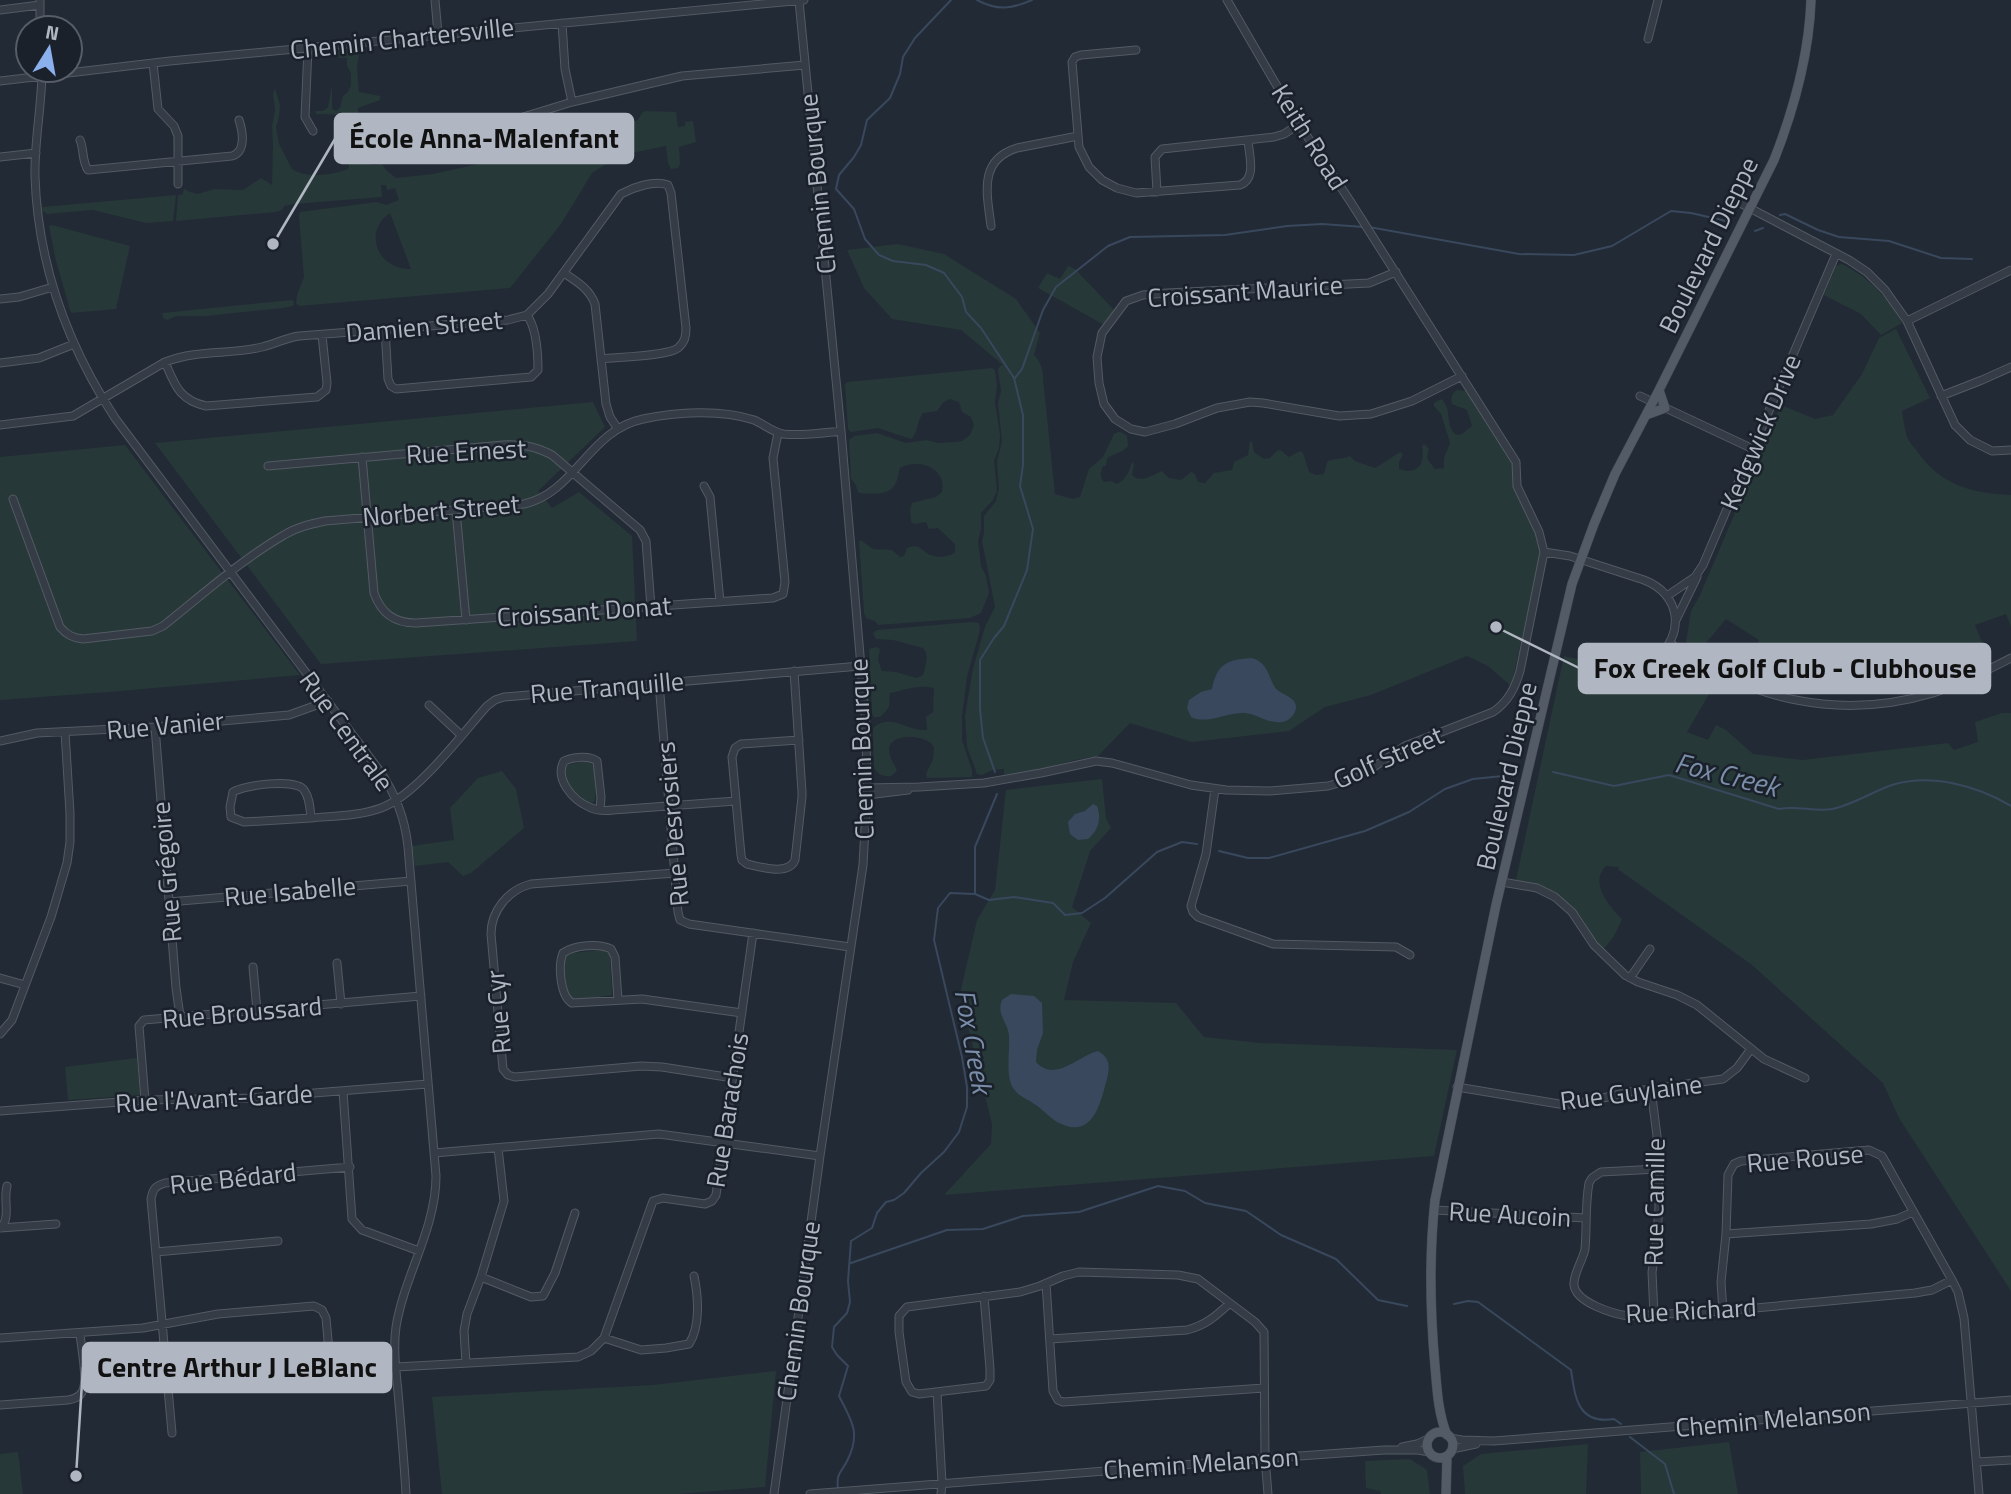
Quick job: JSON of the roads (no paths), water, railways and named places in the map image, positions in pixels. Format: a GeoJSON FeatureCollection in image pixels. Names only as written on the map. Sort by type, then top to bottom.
{"type":"FeatureCollection","features":[{"type":"Feature","properties":{"kind":"main road","name":"Boulevard Dieppe"},"geometry":{"type":"LineString","coordinates":[[1438,1398],[1430,1265],[1440,1170],[1502,881],[1580,559],[1608,489],[1774,160],[1789,122],[1800,80],[1808,38],[1811,0]]}},
{"type":"Feature","properties":{"kind":"main road"},"geometry":{"type":"LineString","coordinates":[[1646,415],[1665,408],[1660,390]]}},
{"type":"Feature","properties":{"kind":"main road"},"geometry":{"type":"LineString","coordinates":[[1438,1398],[1453,1443],[1446,1494]]}},
{"type":"Feature","properties":{"kind":"main road"},"geometry":{"type":"LineString","coordinates":[[1438,1398],[1437,1423],[1427,1446],[1446,1494]]}},
{"type":"Feature","properties":{"kind":"main road"},"geometry":{"type":"LineString","coordinates":[[1430,1438],[1440,1432],[1449,1436]]}},
{"type":"Feature","properties":{"kind":"main road"},"geometry":{"type":"LineString","coordinates":[[1432,1455],[1442,1458],[1450,1453]]}},
{"type":"Feature","properties":{"kind":"street"},"geometry":{"type":"LineString","coordinates":[[435,0],[438,34]]}},
{"type":"Feature","properties":{"kind":"street","name":"Chemin Chartersville"},"geometry":{"type":"LineString","coordinates":[[84,69],[804,0]]}},
{"type":"Feature","properties":{"kind":"street","name":"Keith Road"},"geometry":{"type":"LineString","coordinates":[[1227,0],[1299,124],[1396,272]]}},
{"type":"Feature","properties":{"kind":"street"},"geometry":{"type":"LineString","coordinates":[[1648,39],[1658,0]]}},
{"type":"Feature","properties":{"kind":"street","name":"Chemin Bourque"},"geometry":{"type":"LineString","coordinates":[[774,1494],[863,865],[867,791],[866,726],[841,430],[799,1]]}},
{"type":"Feature","properties":{"kind":"street"},"geometry":{"type":"LineString","coordinates":[[0,10],[40,3]]}},
{"type":"Feature","properties":{"kind":"street"},"geometry":{"type":"LineString","coordinates":[[562,23],[565,69],[572,102]]}},
{"type":"Feature","properties":{"kind":"street"},"geometry":{"type":"LineString","coordinates":[[308,48],[305,117],[313,131]]}},
{"type":"Feature","properties":{"kind":"street"},"geometry":{"type":"LineString","coordinates":[[1136,50],[1081,55],[1073,60],[1071,69],[1079,147],[1093,172],[1106,183],[1130,192],[1240,185],[1246,183],[1250,173],[1248,140]]}},
{"type":"Feature","properties":{"kind":"street"},"geometry":{"type":"LineString","coordinates":[[153,63],[158,109],[177,130],[178,184]]}},
{"type":"Feature","properties":{"kind":"street"},"geometry":{"type":"LineString","coordinates":[[391,133],[504,123],[572,102],[682,76],[805,65]]}},
{"type":"Feature","properties":{"kind":"street","name":"Rue Centrale"},"geometry":{"type":"LineString","coordinates":[[41,84],[36,153],[37,201],[44,252],[53,287],[85,369],[103,400],[385,778],[397,800],[406,830],[435,1153],[436,1191],[395,1331],[406,1494]]}},
{"type":"Feature","properties":{"kind":"street"},"geometry":{"type":"LineString","coordinates":[[80,140],[88,170],[238,155],[241,151],[242,128],[239,120]]}},
{"type":"Feature","properties":{"kind":"street"},"geometry":{"type":"LineString","coordinates":[[1157,192],[1155,157],[1160,150],[1279,136],[1299,124]]}},
{"type":"Feature","properties":{"kind":"street"},"geometry":{"type":"LineString","coordinates":[[991,226],[986,185],[988,174],[998,158],[1017,148],[1078,136]]}},
{"type":"Feature","properties":{"kind":"street"},"geometry":{"type":"LineString","coordinates":[[0,157],[36,153]]}},
{"type":"Feature","properties":{"kind":"street","name":"Damien Street"},"geometry":{"type":"LineString","coordinates":[[0,425],[74,416],[165,362],[193,353],[262,348],[285,338],[508,320],[527,315],[548,294],[621,194],[659,183],[667,186],[671,192],[686,328],[685,340],[677,349],[671,351],[601,359]]}},
{"type":"Feature","properties":{"kind":"street"},"geometry":{"type":"LineString","coordinates":[[1740,203],[1867,272],[1885,290],[1907,321],[1955,425],[1970,440],[1992,451],[2011,450]]}},
{"type":"Feature","properties":{"kind":"street","name":"Kedgwick Drive"},"geometry":{"type":"LineString","coordinates":[[1670,643],[1675,621],[1753,449],[1836,254]]}},
{"type":"Feature","properties":{"kind":"street"},"geometry":{"type":"LineString","coordinates":[[1907,321],[2011,270]]}},
{"type":"Feature","properties":{"kind":"street"},"geometry":{"type":"LineString","coordinates":[[1396,272],[1515,459],[1518,490],[1539,532],[1544,552],[1580,559],[1649,582],[1667,596],[1675,621]]}},
{"type":"Feature","properties":{"kind":"street","name":"Croissant Maurice"},"geometry":{"type":"LineString","coordinates":[[1396,272],[1369,283],[1167,293],[1143,295],[1126,301],[1102,333],[1097,357],[1104,404],[1115,419],[1131,429],[1145,432],[1217,408],[1250,402],[1339,416],[1371,414],[1412,401],[1462,376]]}},
{"type":"Feature","properties":{"kind":"street"},"geometry":{"type":"LineString","coordinates":[[564,273],[585,287],[595,304],[606,404],[618,429]]}},
{"type":"Feature","properties":{"kind":"street"},"geometry":{"type":"LineString","coordinates":[[0,299],[19,297],[53,287]]}},
{"type":"Feature","properties":{"kind":"street"},"geometry":{"type":"LineString","coordinates":[[385,330],[388,379],[396,389],[531,377],[538,370],[538,363],[534,329],[527,315]]}},
{"type":"Feature","properties":{"kind":"street"},"geometry":{"type":"LineString","coordinates":[[165,362],[180,393],[194,404],[206,407],[317,397],[326,390],[327,383],[322,335]]}},
{"type":"Feature","properties":{"kind":"street"},"geometry":{"type":"LineString","coordinates":[[0,363],[39,358],[74,344]]}},
{"type":"Feature","properties":{"kind":"street"},"geometry":{"type":"LineString","coordinates":[[1941,396],[2011,367]]}},
{"type":"Feature","properties":{"kind":"street"},"geometry":{"type":"LineString","coordinates":[[1640,396],[1753,449]]}},
{"type":"Feature","properties":{"kind":"street","name":"Norbert Street"},"geometry":{"type":"LineString","coordinates":[[13,499],[60,627],[66,634],[83,639],[152,631],[163,626],[230,572],[285,534],[304,526],[325,521],[537,501],[558,488],[600,442],[618,429],[641,419],[708,412],[753,420],[778,433],[797,435],[841,430]]}},
{"type":"Feature","properties":{"kind":"street","name":"Croissant Donat"},"geometry":{"type":"LineString","coordinates":[[362,457],[374,593],[378,604],[385,613],[404,623],[466,620],[774,598],[783,594],[785,582],[773,458],[778,433]]}},
{"type":"Feature","properties":{"kind":"street","name":"Rue Ernest"},"geometry":{"type":"LineString","coordinates":[[268,466],[520,444],[537,447],[552,454],[640,530],[646,541],[651,607]]}},
{"type":"Feature","properties":{"kind":"street"},"geometry":{"type":"LineString","coordinates":[[704,486],[710,497],[720,602]]}},
{"type":"Feature","properties":{"kind":"street"},"geometry":{"type":"LineString","coordinates":[[456,510],[466,620]]}},
{"type":"Feature","properties":{"kind":"street","name":"Golf Street"},"geometry":{"type":"LineString","coordinates":[[867,791],[984,783],[1096,761],[1119,764],[1191,785],[1215,789],[1269,791],[1340,784],[1364,774],[1405,746],[1496,710],[1509,697],[1518,677],[1544,552]]}},
{"type":"Feature","properties":{"kind":"street"},"geometry":{"type":"LineString","coordinates":[[1667,596],[1698,574]]}},
{"type":"Feature","properties":{"kind":"street"},"geometry":{"type":"LineString","coordinates":[[1655,659],[1670,643],[1709,670],[1740,684],[1797,700],[1854,705],[1892,702],[1931,693],[1974,677],[2011,658]]}},
{"type":"Feature","properties":{"kind":"street","name":"Rue Tranquille"},"geometry":{"type":"LineString","coordinates":[[397,800],[415,786],[490,704],[507,696],[860,666]]}},
{"type":"Feature","properties":{"kind":"street"},"geometry":{"type":"LineString","coordinates":[[794,671],[799,740],[802,802],[795,860],[791,867],[783,870],[749,865],[743,862],[741,855],[732,757],[736,747],[743,744],[799,740]]}},
{"type":"Feature","properties":{"kind":"street","name":"Rue Desrosiers"},"geometry":{"type":"LineString","coordinates":[[659,683],[678,915],[682,921],[850,947]]}},
{"type":"Feature","properties":{"kind":"street","name":"Rue Vanier"},"geometry":{"type":"LineString","coordinates":[[0,741],[37,733],[155,727],[289,715],[328,701]]}},
{"type":"Feature","properties":{"kind":"street"},"geometry":{"type":"LineString","coordinates":[[429,705],[461,735]]}},
{"type":"Feature","properties":{"kind":"street","name":"Rue Grégoire"},"geometry":{"type":"LineString","coordinates":[[155,727],[180,1016]]}},
{"type":"Feature","properties":{"kind":"street"},"geometry":{"type":"LineString","coordinates":[[0,1034],[12,1020],[51,917],[67,863],[70,813],[65,732]]}},
{"type":"Feature","properties":{"kind":"street"},"geometry":{"type":"LineString","coordinates":[[600,810],[597,761],[590,757],[566,760],[561,770],[565,786],[584,805],[600,810],[736,800]]}},
{"type":"Feature","properties":{"kind":"street"},"geometry":{"type":"LineString","coordinates":[[311,818],[305,791],[298,785],[287,783],[240,788],[233,792],[230,807],[232,817],[244,822],[311,818],[367,812],[397,800]]}},
{"type":"Feature","properties":{"kind":"street"},"geometry":{"type":"LineString","coordinates":[[1215,789],[1206,854],[1191,906],[1198,917],[1273,944],[1396,947],[1410,955]]}},
{"type":"Feature","properties":{"kind":"street","name":"Rue Cyr"},"geometry":{"type":"LineString","coordinates":[[675,873],[529,885],[518,890],[499,907],[492,921],[491,934],[503,1069],[508,1075],[517,1077],[635,1066],[733,1078]]}},
{"type":"Feature","properties":{"kind":"street","name":"Rue Isabelle"},"geometry":{"type":"LineString","coordinates":[[169,902],[411,881]]}},
{"type":"Feature","properties":{"kind":"street"},"geometry":{"type":"LineString","coordinates":[[1502,881],[1537,888],[1555,897],[1572,912],[1609,962],[1630,978],[1697,1005],[1771,1063],[1805,1078]]}},
{"type":"Feature","properties":{"kind":"street","name":"Rue Barachois"},"geometry":{"type":"LineString","coordinates":[[604,1338],[652,1203],[660,1198],[705,1203],[714,1200],[717,1193],[753,933]]}},
{"type":"Feature","properties":{"kind":"street"},"geometry":{"type":"LineString","coordinates":[[618,1000],[611,948],[570,948],[563,953],[563,993],[568,1002],[576,1004],[653,1000],[742,1013]]}},
{"type":"Feature","properties":{"kind":"street"},"geometry":{"type":"LineString","coordinates":[[1630,978],[1650,949]]}},
{"type":"Feature","properties":{"kind":"street"},"geometry":{"type":"LineString","coordinates":[[337,962],[341,1003]]}},
{"type":"Feature","properties":{"kind":"street"},"geometry":{"type":"LineString","coordinates":[[253,967],[257,1011]]}},
{"type":"Feature","properties":{"kind":"street"},"geometry":{"type":"LineString","coordinates":[[0,978],[25,985]]}},
{"type":"Feature","properties":{"kind":"street","name":"Rue Broussard"},"geometry":{"type":"LineString","coordinates":[[145,1100],[139,1024],[146,1020],[421,996]]}},
{"type":"Feature","properties":{"kind":"street","name":"Rue Guylaine"},"geometry":{"type":"LineString","coordinates":[[1457,1087],[1559,1104],[1586,1102],[1723,1079],[1737,1068],[1751,1049]]}},
{"type":"Feature","properties":{"kind":"street","name":"Rue l'Avant-Garde"},"geometry":{"type":"LineString","coordinates":[[0,1111],[145,1100],[251,1098],[428,1084]]}},
{"type":"Feature","properties":{"kind":"street","name":"Rue Camille"},"geometry":{"type":"LineString","coordinates":[[1651,1089],[1658,1169],[1658,1220],[1652,1272],[1654,1315]]}},
{"type":"Feature","properties":{"kind":"street"},"geometry":{"type":"LineString","coordinates":[[343,1091],[352,1219],[362,1230],[419,1251]]}},
{"type":"Feature","properties":{"kind":"street"},"geometry":{"type":"LineString","coordinates":[[435,1153],[659,1134],[820,1156]]}},
{"type":"Feature","properties":{"kind":"street"},"geometry":{"type":"LineString","coordinates":[[466,1363],[464,1331],[467,1314],[504,1201],[498,1148]]}},
{"type":"Feature","properties":{"kind":"street","name":"Rue Rouse"},"geometry":{"type":"LineString","coordinates":[[1723,1311],[1721,1282],[1728,1175],[1734,1164],[1741,1161],[1869,1150],[1877,1152],[1882,1156],[1952,1280],[1963,1309],[1979,1494]]}},
{"type":"Feature","properties":{"kind":"street","name":"Rue Bédard"},"geometry":{"type":"LineString","coordinates":[[172,1433],[151,1199],[153,1190],[157,1185],[165,1183],[350,1167]]}},
{"type":"Feature","properties":{"kind":"street","name":"Rue Richard"},"geometry":{"type":"LineString","coordinates":[[1658,1169],[1601,1172],[1589,1183],[1585,1251],[1574,1282],[1577,1294],[1615,1314],[1629,1316],[1723,1311],[1915,1293],[1932,1290],[1952,1280]]}},
{"type":"Feature","properties":{"kind":"street"},"geometry":{"type":"LineString","coordinates":[[0,1228],[7,1217],[7,1186]]}},
{"type":"Feature","properties":{"kind":"street","name":"Rue Aucoin"},"geometry":{"type":"LineString","coordinates":[[1434,1210],[1586,1218]]}},
{"type":"Feature","properties":{"kind":"street"},"geometry":{"type":"LineString","coordinates":[[1726,1234],[1871,1224],[1897,1219],[1913,1212]]}},
{"type":"Feature","properties":{"kind":"street"},"geometry":{"type":"LineString","coordinates":[[481,1277],[531,1297],[543,1296],[555,1273],[575,1213]]}},
{"type":"Feature","properties":{"kind":"street"},"geometry":{"type":"LineString","coordinates":[[0,1228],[56,1224]]}},
{"type":"Feature","properties":{"kind":"street"},"geometry":{"type":"LineString","coordinates":[[156,1252],[278,1241]]}},
{"type":"Feature","properties":{"kind":"street"},"geometry":{"type":"LineString","coordinates":[[984,1296],[990,1380],[986,1386],[919,1394],[912,1392],[906,1382],[899,1332],[900,1316],[907,1307],[984,1296],[1020,1292],[1079,1272],[1178,1275],[1198,1279],[1255,1322],[1264,1332],[1265,1458],[1268,1494]]}},
{"type":"Feature","properties":{"kind":"street"},"geometry":{"type":"LineString","coordinates":[[238,1382],[396,1367],[578,1357],[591,1351],[604,1338],[636,1349],[689,1344],[694,1333],[699,1298],[694,1276]]}},
{"type":"Feature","properties":{"kind":"street"},"geometry":{"type":"LineString","coordinates":[[1046,1283],[1053,1391],[1058,1400],[1063,1402],[1264,1388]]}},
{"type":"Feature","properties":{"kind":"street"},"geometry":{"type":"LineString","coordinates":[[1050,1339],[1187,1330],[1210,1321],[1230,1303]]}},
{"type":"Feature","properties":{"kind":"street"},"geometry":{"type":"LineString","coordinates":[[0,1338],[80,1334],[163,1326],[218,1314],[319,1308],[326,1318],[331,1373]]}},
{"type":"Feature","properties":{"kind":"street"},"geometry":{"type":"LineString","coordinates":[[0,1405],[68,1401],[78,1397],[82,1393],[85,1380],[80,1334]]}},
{"type":"Feature","properties":{"kind":"street"},"geometry":{"type":"LineString","coordinates":[[937,1392],[941,1494]]}},
{"type":"Feature","properties":{"kind":"street","name":"Chemin Melanson"},"geometry":{"type":"LineString","coordinates":[[1493,1441],[2011,1400]]}},
{"type":"Feature","properties":{"kind":"street"},"geometry":{"type":"LineString","coordinates":[[1449,1436],[1462,1440],[1493,1441]]}},
{"type":"Feature","properties":{"kind":"street"},"geometry":{"type":"LineString","coordinates":[[1384,1450],[1418,1444],[1430,1438]]}},
{"type":"Feature","properties":{"kind":"street"},"geometry":{"type":"LineString","coordinates":[[1450,1453],[1493,1441]]}},
{"type":"Feature","properties":{"kind":"street"},"geometry":{"type":"LineString","coordinates":[[1384,1450],[1432,1455]]}},
{"type":"Feature","properties":{"kind":"street","name":"Chemin Melanson"},"geometry":{"type":"LineString","coordinates":[[810,1494],[1384,1450]]}},
{"type":"Feature","properties":{"kind":"street"},"geometry":{"type":"LineString","coordinates":[[1977,1462],[2011,1460]]}},
{"type":"Feature","properties":{"kind":"water"},"geometry":{"type":"Polygon","coordinates":[[[1251,658],[1263,665],[1276,689],[1294,701],[1296,708],[1291,717],[1277,722],[1245,713],[1204,720],[1191,717],[1187,708],[1189,700],[1212,689],[1217,674],[1224,665],[1251,658]]]}},
{"type":"Feature","properties":{"kind":"water"},"geometry":{"type":"Polygon","coordinates":[[[1093,804],[1098,811],[1097,828],[1088,839],[1078,840],[1070,834],[1068,822],[1075,814],[1085,811],[1093,804]]]}},
{"type":"Feature","properties":{"kind":"water"},"geometry":{"type":"Polygon","coordinates":[[[1011,994],[1034,996],[1042,1003],[1043,1033],[1036,1062],[1043,1068],[1059,1069],[1098,1051],[1107,1060],[1108,1074],[1098,1109],[1087,1123],[1079,1127],[1069,1127],[1057,1122],[1013,1088],[1009,1073],[1009,1036],[1000,1010],[1002,1000],[1011,994]]]}},
{"type":"Feature","properties":{"kind":"waterway"},"geometry":{"type":"LineString","coordinates":[[951,0],[915,38],[903,57],[900,74],[890,98],[867,120],[861,145],[839,175],[836,189],[854,209],[865,239],[879,255],[893,261],[926,265],[944,273],[962,297],[966,312],[981,328],[1014,378],[1023,415],[1023,465],[1020,486],[1033,529],[1027,570],[1004,626],[980,660],[983,738],[995,772]]}},
{"type":"Feature","properties":{"kind":"waterway"},"geometry":{"type":"LineString","coordinates":[[977,0],[1004,8],[1032,0]]}},
{"type":"Feature","properties":{"kind":"waterway"},"geometry":{"type":"LineString","coordinates":[[1369,227],[1519,254],[1574,255],[1612,246],[1671,211],[1726,221]]}},
{"type":"Feature","properties":{"kind":"waterway"},"geometry":{"type":"LineString","coordinates":[[1780,215],[1785,214],[1839,237],[1889,241],[1941,258],[1972,259]]}},
{"type":"Feature","properties":{"kind":"waterway"},"geometry":{"type":"LineString","coordinates":[[1015,378],[1022,369],[1043,310],[1056,287],[1108,246],[1130,237],[1225,235],[1322,224],[1364,227]]}},
{"type":"Feature","properties":{"kind":"waterway"},"geometry":{"type":"LineString","coordinates":[[1755,231],[1763,228]]}},
{"type":"Feature","properties":{"kind":"waterway","name":"Fox Creek"},"geometry":{"type":"LineString","coordinates":[[1553,772],[1614,786],[1669,775],[1779,809],[1832,809],[1892,785],[1922,780],[1969,787],[2011,806]]}},
{"type":"Feature","properties":{"kind":"waterway","name":"Fox Creek"},"geometry":{"type":"LineString","coordinates":[[1219,851],[1248,858],[1269,858],[1365,831],[1409,812],[1445,789],[1473,779],[1503,776]]}},
{"type":"Feature","properties":{"kind":"waterway"},"geometry":{"type":"LineString","coordinates":[[975,893],[975,847],[997,794]]}},
{"type":"Feature","properties":{"kind":"waterway","name":"Fox Creek"},"geometry":{"type":"LineString","coordinates":[[838,1489],[839,1475],[854,1441],[851,1419],[839,1396],[848,1366],[832,1347],[834,1327],[847,1313],[850,1302],[848,1281],[851,1241],[872,1228],[877,1213],[886,1202],[904,1193],[944,1152],[959,1132],[967,1107],[962,1057],[934,940],[938,908],[950,893],[975,894],[989,900],[1014,897],[1053,903],[1065,915],[1082,913],[1105,898],[1157,852],[1182,842],[1197,844]]}},
{"type":"Feature","properties":{"kind":"waterway"},"geometry":{"type":"LineString","coordinates":[[851,1263],[947,1230],[983,1229],[1023,1216],[1079,1212],[1158,1186],[1185,1191],[1205,1203],[1246,1211],[1281,1235],[1336,1259],[1378,1300],[1407,1306]]}},
{"type":"Feature","properties":{"kind":"waterway"},"geometry":{"type":"LineString","coordinates":[[1454,1304],[1478,1302],[1571,1370],[1577,1399],[1585,1413],[1592,1418],[1614,1419],[1621,1424]]}},
{"type":"Feature","properties":{"kind":"waterway"},"geometry":{"type":"LineString","coordinates":[[1630,1437],[1665,1464],[1674,1494]]}},
{"type":"Feature","properties":{"kind":"place","name":"École Anna-Malenfant"},"geometry":{"type":"Point","coordinates":[273,244]}},
{"type":"Feature","properties":{"kind":"place","name":"Fox Creek Golf Club - Clubhouse"},"geometry":{"type":"Point","coordinates":[1496,627]}},
{"type":"Feature","properties":{"kind":"place","name":"Centre Arthur J LeBlanc"},"geometry":{"type":"Point","coordinates":[76,1476]}}]}
